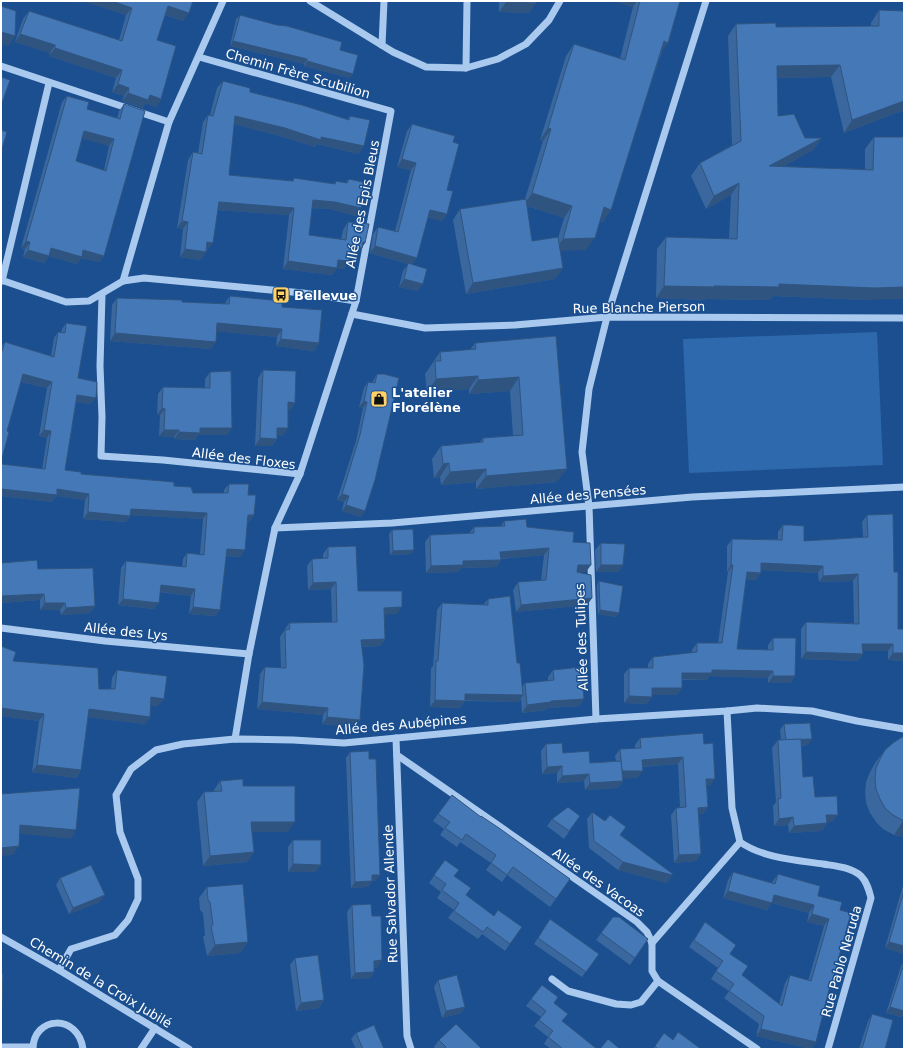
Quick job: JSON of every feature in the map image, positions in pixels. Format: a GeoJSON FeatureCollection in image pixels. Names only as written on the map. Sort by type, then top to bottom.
{"type":"FeatureCollection","features":[{"type":"Feature","properties":{"kind":"street"},"geometry":{"type":"LineString","coordinates":[[123,281],[169,122],[223,1]]}},
{"type":"Feature","properties":{"kind":"street"},"geometry":{"type":"LineString","coordinates":[[310,1],[382,46],[426,67],[466,68],[498,59],[526,44],[549,20],[560,1]]}},
{"type":"Feature","properties":{"kind":"street"},"geometry":{"type":"LineString","coordinates":[[382,46],[384,1]]}},
{"type":"Feature","properties":{"kind":"street"},"geometry":{"type":"LineString","coordinates":[[466,68],[467,1]]}},
{"type":"Feature","properties":{"kind":"street","name":"Allée des Tulipes"},"geometry":{"type":"LineString","coordinates":[[596,719],[589,506],[582,452],[589,389],[607,317],[706,1]]}},
{"type":"Feature","properties":{"kind":"street","name":"Chemin Frère Scubilion"},"geometry":{"type":"LineString","coordinates":[[199,57],[391,111]]}},
{"type":"Feature","properties":{"kind":"street"},"geometry":{"type":"LineString","coordinates":[[1,66],[169,122]]}},
{"type":"Feature","properties":{"kind":"street"},"geometry":{"type":"LineString","coordinates":[[49,83],[2,280],[66,302],[89,301],[102,295],[123,281],[144,278],[303,293],[356,301]]}},
{"type":"Feature","properties":{"kind":"street","name":"Allée des Epis Bleus"},"geometry":{"type":"LineString","coordinates":[[300,474],[356,301],[391,111]]}},
{"type":"Feature","properties":{"kind":"street","name":"Allée des Floxes"},"geometry":{"type":"LineString","coordinates":[[102,295],[100,358],[102,417],[101,456],[163,460],[300,474],[275,528],[249,654],[235,739]]}},
{"type":"Feature","properties":{"kind":"street","name":"Rue Blanche Pierson"},"geometry":{"type":"LineString","coordinates":[[352,314],[425,328],[515,325],[607,317],[904,318]]}},
{"type":"Feature","properties":{"kind":"street","name":"Allée des Pensées"},"geometry":{"type":"LineString","coordinates":[[275,528],[392,523],[692,497],[904,487]]}},
{"type":"Feature","properties":{"kind":"street","name":"Allée des Lys"},"geometry":{"type":"LineString","coordinates":[[1,628],[105,642],[249,654]]}},
{"type":"Feature","properties":{"kind":"street","name":"Allée des Aubépines"},"geometry":{"type":"LineString","coordinates":[[59,970],[71,949],[115,935],[128,920],[138,899],[138,879],[120,832],[116,795],[131,769],[156,750],[183,744],[235,739],[344,743],[596,719],[757,708],[812,711],[904,729]]}},
{"type":"Feature","properties":{"kind":"street"},"geometry":{"type":"LineString","coordinates":[[727,711],[732,808],[740,842],[652,943],[652,971],[658,981],[757,1049]]}},
{"type":"Feature","properties":{"kind":"street","name":"Rue Salvador Allende"},"geometry":{"type":"LineString","coordinates":[[396,738],[407,1036],[411,1049]]}},
{"type":"Feature","properties":{"kind":"street","name":"Allée des Vacoas"},"geometry":{"type":"LineString","coordinates":[[397,755],[637,922],[647,932],[652,943]]}},
{"type":"Feature","properties":{"kind":"street","name":"Rue Pablo Neruda"},"geometry":{"type":"LineString","coordinates":[[740,842],[752,849],[776,856],[846,868],[860,875],[867,885],[871,898],[828,1049]]}},
{"type":"Feature","properties":{"kind":"street","name":"Chemin de la Croix Jubilé"},"geometry":{"type":"LineString","coordinates":[[1,937],[59,970],[189,1049]]}},
{"type":"Feature","properties":{"kind":"street"},"geometry":{"type":"LineString","coordinates":[[552,979],[568,991],[616,1004],[631,1005],[641,1002],[658,981]]}},
{"type":"Feature","properties":{"kind":"street"},"geometry":{"type":"LineString","coordinates":[[1,1048],[32,1048],[34,1039],[39,1031],[54,1023],[71,1027],[78,1033],[82,1040],[83,1049]]}},
{"type":"Feature","properties":{"kind":"street"},"geometry":{"type":"LineString","coordinates":[[141,1049],[155,1028]]}},
{"type":"Feature","properties":{"kind":"shaded area"},"geometry":{"type":"Polygon","coordinates":[[[877,332],[883,465],[689,473],[683,339],[877,332]]]}},
{"type":"Feature","properties":{"kind":"building"},"geometry":{"type":"Polygon","coordinates":[[[112,1],[193,1],[189,13],[168,6],[157,40],[176,46],[161,99],[150,95],[148,100],[128,93],[129,88],[118,84],[122,70],[55,48],[55,45],[20,34],[29,11],[122,41],[132,8],[112,1]]]}},
{"type":"Feature","properties":{"kind":"building"},"geometry":{"type":"Polygon","coordinates":[[[536,1],[536,3],[506,2],[536,1]]]}},
{"type":"Feature","properties":{"kind":"building"},"geometry":{"type":"Polygon","coordinates":[[[640,1],[680,1],[668,43],[664,41],[611,210],[604,207],[595,238],[563,239],[572,206],[532,193],[551,129],[548,128],[566,68],[574,44],[625,60],[640,1]]]}},
{"type":"Feature","properties":{"kind":"building"},"geometry":{"type":"Polygon","coordinates":[[[1,6],[16,11],[15,36],[1,32],[1,6]]]}},
{"type":"Feature","properties":{"kind":"building"},"geometry":{"type":"Polygon","coordinates":[[[879,10],[904,11],[904,101],[852,120],[840,65],[777,66],[778,116],[794,114],[805,138],[822,138],[769,166],[873,170],[874,137],[904,137],[904,287],[875,288],[779,284],[779,287],[664,286],[666,237],[737,239],[739,183],[714,196],[700,163],[741,141],[736,24],[776,23],[776,27],[879,26],[879,10]]]}},
{"type":"Feature","properties":{"kind":"building"},"geometry":{"type":"Polygon","coordinates":[[[240,15],[277,25],[287,26],[342,42],[340,50],[358,55],[353,74],[307,61],[307,59],[233,41],[240,15]]]}},
{"type":"Feature","properties":{"kind":"building"},"geometry":{"type":"Polygon","coordinates":[[[1,77],[10,80],[1,106],[1,77]]]}},
{"type":"Feature","properties":{"kind":"building"},"geometry":{"type":"Polygon","coordinates":[[[223,81],[250,88],[250,92],[302,105],[349,120],[350,116],[370,120],[364,146],[321,137],[321,140],[285,128],[235,116],[229,175],[293,181],[294,178],[335,184],[336,181],[347,183],[349,179],[367,183],[361,208],[335,202],[313,200],[309,235],[346,240],[348,222],[369,224],[365,243],[363,242],[362,248],[351,247],[349,261],[338,260],[337,268],[288,261],[294,208],[219,202],[213,243],[207,242],[206,252],[185,249],[188,222],[182,221],[193,152],[202,154],[208,115],[213,116],[223,81]]]}},
{"type":"Feature","properties":{"kind":"building"},"geometry":{"type":"Polygon","coordinates":[[[67,96],[89,102],[87,109],[120,119],[124,104],[145,111],[104,256],[83,250],[82,257],[51,248],[49,256],[28,250],[30,242],[26,241],[67,96]],[[84,131],[76,161],[106,171],[114,139],[84,131]]]}},
{"type":"Feature","properties":{"kind":"building"},"geometry":{"type":"Polygon","coordinates":[[[412,124],[455,136],[453,142],[459,144],[447,190],[453,191],[447,214],[430,210],[417,258],[375,246],[378,227],[398,232],[416,163],[402,159],[412,124]]]}},
{"type":"Feature","properties":{"kind":"building"},"geometry":{"type":"Polygon","coordinates":[[[1,130],[7,132],[1,152],[1,130]]]}},
{"type":"Feature","properties":{"kind":"building"},"geometry":{"type":"Polygon","coordinates":[[[526,199],[532,241],[558,237],[563,268],[473,283],[460,209],[526,199]]]}},
{"type":"Feature","properties":{"kind":"building"},"geometry":{"type":"Polygon","coordinates":[[[408,263],[427,269],[423,284],[404,279],[408,263]]]}},
{"type":"Feature","properties":{"kind":"building"},"geometry":{"type":"Polygon","coordinates":[[[230,296],[282,301],[282,307],[322,310],[319,343],[281,339],[282,329],[217,323],[216,342],[115,333],[117,298],[182,300],[182,302],[229,304],[230,296]]]}},
{"type":"Feature","properties":{"kind":"building"},"geometry":{"type":"Polygon","coordinates":[[[66,323],[87,326],[78,378],[97,382],[96,398],[77,395],[65,470],[81,472],[81,474],[174,482],[174,486],[191,487],[193,493],[228,493],[229,484],[249,484],[248,495],[256,495],[254,515],[248,515],[245,550],[227,549],[220,610],[193,607],[195,589],[161,585],[159,603],[123,599],[126,561],[186,567],[187,553],[204,555],[207,513],[131,509],[130,516],[88,512],[89,494],[57,489],[57,495],[1,489],[1,464],[45,469],[51,431],[44,430],[52,382],[23,374],[7,431],[9,432],[1,462],[1,354],[5,342],[54,357],[58,332],[65,333],[66,323]]]}},
{"type":"Feature","properties":{"kind":"building"},"geometry":{"type":"Polygon","coordinates":[[[556,336],[567,469],[486,476],[486,469],[450,472],[449,463],[443,464],[441,446],[483,442],[483,438],[523,435],[519,377],[478,380],[478,376],[436,379],[435,361],[441,361],[440,352],[476,349],[475,343],[556,336]]]}},
{"type":"Feature","properties":{"kind":"building"},"geometry":{"type":"Polygon","coordinates":[[[263,370],[296,371],[295,403],[288,402],[288,428],[277,428],[277,439],[260,438],[263,370]]]}},
{"type":"Feature","properties":{"kind":"building"},"geometry":{"type":"Polygon","coordinates":[[[231,371],[232,428],[200,428],[200,433],[179,432],[179,430],[164,430],[165,409],[162,408],[163,387],[210,388],[210,372],[231,371]]]}},
{"type":"Feature","properties":{"kind":"building"},"geometry":{"type":"Polygon","coordinates":[[[377,374],[384,374],[399,378],[375,480],[365,511],[346,505],[349,496],[342,494],[360,435],[367,402],[364,401],[368,382],[375,383],[377,374]]]}},
{"type":"Feature","properties":{"kind":"building"},"geometry":{"type":"Polygon","coordinates":[[[893,514],[894,572],[898,572],[898,629],[904,629],[904,653],[893,653],[893,644],[862,644],[863,654],[806,652],[806,622],[859,624],[858,574],[823,576],[823,566],[761,563],[761,573],[747,572],[737,649],[773,650],[773,638],[796,638],[795,676],[773,676],[773,671],[712,670],[712,673],[682,673],[682,688],[652,688],[652,697],[629,696],[629,668],[653,668],[653,657],[697,652],[697,643],[722,643],[733,565],[731,565],[732,539],[782,540],[783,525],[804,526],[804,541],[868,537],[867,515],[893,514]]]}},
{"type":"Feature","properties":{"kind":"building"},"geometry":{"type":"Polygon","coordinates":[[[526,519],[527,527],[574,532],[573,542],[590,543],[591,565],[578,565],[577,572],[591,575],[592,598],[521,605],[518,582],[546,580],[549,548],[500,552],[501,560],[463,561],[463,565],[431,566],[430,535],[474,533],[474,527],[505,526],[504,521],[526,519]]]}},
{"type":"Feature","properties":{"kind":"building"},"geometry":{"type":"Polygon","coordinates":[[[413,529],[414,550],[393,551],[392,530],[413,529]]]}},
{"type":"Feature","properties":{"kind":"building"},"geometry":{"type":"Polygon","coordinates":[[[601,543],[625,544],[623,565],[601,565],[601,543]]]}},
{"type":"Feature","properties":{"kind":"building"},"geometry":{"type":"Polygon","coordinates":[[[356,546],[358,591],[402,591],[402,607],[384,608],[385,639],[361,640],[364,665],[360,720],[327,717],[328,708],[262,702],[265,667],[286,668],[285,630],[290,629],[289,623],[337,622],[336,582],[313,583],[312,559],[328,558],[328,547],[356,546]]]}},
{"type":"Feature","properties":{"kind":"building"},"geometry":{"type":"Polygon","coordinates":[[[37,560],[38,569],[93,568],[95,606],[66,608],[65,603],[45,603],[44,594],[1,596],[1,563],[37,560]]]}},
{"type":"Feature","properties":{"kind":"building"},"geometry":{"type":"Polygon","coordinates":[[[599,581],[623,586],[619,613],[600,610],[599,581]]]}},
{"type":"Feature","properties":{"kind":"building"},"geometry":{"type":"Polygon","coordinates":[[[510,596],[517,663],[520,663],[523,695],[465,694],[465,701],[435,700],[436,661],[438,661],[442,603],[488,605],[488,599],[510,596]]]}},
{"type":"Feature","properties":{"kind":"building"},"geometry":{"type":"Polygon","coordinates":[[[1,646],[16,652],[13,661],[98,668],[99,689],[115,689],[117,670],[167,676],[164,699],[151,697],[150,717],[89,709],[81,770],[37,765],[44,714],[1,708],[1,646]]]}},
{"type":"Feature","properties":{"kind":"building"},"geometry":{"type":"Polygon","coordinates":[[[581,667],[584,699],[551,701],[527,705],[525,683],[554,680],[553,670],[581,667]]]}},
{"type":"Feature","properties":{"kind":"building"},"geometry":{"type":"Polygon","coordinates":[[[810,723],[812,739],[786,740],[784,724],[810,723]]]}},
{"type":"Feature","properties":{"kind":"building"},"geometry":{"type":"Polygon","coordinates":[[[703,733],[704,744],[713,743],[715,779],[706,779],[708,807],[698,808],[701,854],[679,855],[676,808],[686,807],[683,757],[642,760],[643,771],[622,771],[620,749],[641,748],[640,738],[703,733]]]}},
{"type":"Feature","properties":{"kind":"building"},"geometry":{"type":"Polygon","coordinates":[[[904,737],[904,821],[893,815],[885,808],[876,789],[875,779],[876,768],[885,750],[904,737]]]}},
{"type":"Feature","properties":{"kind":"building"},"geometry":{"type":"Polygon","coordinates":[[[801,739],[803,777],[813,776],[815,797],[837,796],[838,815],[826,815],[827,823],[794,826],[793,817],[779,819],[778,799],[781,798],[778,740],[801,739]]]}},
{"type":"Feature","properties":{"kind":"building"},"geometry":{"type":"Polygon","coordinates":[[[562,743],[563,753],[589,751],[590,763],[621,761],[623,781],[590,783],[589,774],[562,776],[562,766],[547,767],[546,744],[562,743]]]}},
{"type":"Feature","properties":{"kind":"building"},"geometry":{"type":"Polygon","coordinates":[[[369,751],[369,759],[376,759],[380,875],[372,875],[372,881],[355,882],[350,752],[369,751]]]}},
{"type":"Feature","properties":{"kind":"building"},"geometry":{"type":"Polygon","coordinates":[[[243,779],[243,786],[295,786],[295,822],[251,822],[254,852],[210,856],[204,792],[222,791],[220,781],[243,779]]]}},
{"type":"Feature","properties":{"kind":"building"},"geometry":{"type":"Polygon","coordinates":[[[80,788],[76,830],[20,825],[19,846],[1,848],[1,794],[80,788]]]}},
{"type":"Feature","properties":{"kind":"building"},"geometry":{"type":"Polygon","coordinates":[[[452,795],[570,879],[556,899],[513,867],[507,875],[491,863],[496,855],[466,834],[462,840],[445,828],[450,822],[438,814],[452,795]]]}},
{"type":"Feature","properties":{"kind":"building"},"geometry":{"type":"Polygon","coordinates":[[[568,807],[580,816],[569,831],[552,819],[568,807]]]}},
{"type":"Feature","properties":{"kind":"building"},"geometry":{"type":"Polygon","coordinates":[[[592,812],[605,821],[610,815],[626,827],[620,835],[673,874],[672,875],[623,862],[594,841],[592,812]]]}},
{"type":"Feature","properties":{"kind":"building"},"geometry":{"type":"Polygon","coordinates":[[[293,840],[321,840],[321,865],[293,864],[293,840]]]}},
{"type":"Feature","properties":{"kind":"building"},"geometry":{"type":"Polygon","coordinates":[[[445,860],[459,870],[454,876],[471,888],[466,895],[494,916],[498,910],[522,927],[510,944],[487,927],[483,932],[454,911],[459,903],[442,890],[446,884],[434,875],[445,860]]]}},
{"type":"Feature","properties":{"kind":"building"},"geometry":{"type":"Polygon","coordinates":[[[91,865],[105,895],[73,908],[60,878],[91,865]]]}},
{"type":"Feature","properties":{"kind":"building"},"geometry":{"type":"Polygon","coordinates":[[[733,872],[775,884],[778,874],[820,886],[818,896],[842,902],[840,910],[851,913],[816,1042],[761,1029],[764,1016],[729,991],[734,984],[716,971],[723,961],[694,940],[705,922],[736,945],[730,954],[748,966],[742,975],[782,1006],[790,975],[811,981],[829,919],[812,914],[814,905],[774,895],[772,903],[728,891],[733,872]]]}},
{"type":"Feature","properties":{"kind":"building"},"geometry":{"type":"Polygon","coordinates":[[[243,884],[248,942],[215,945],[211,927],[213,925],[207,887],[243,884]]]}},
{"type":"Feature","properties":{"kind":"building"},"geometry":{"type":"Polygon","coordinates":[[[904,891],[904,946],[889,942],[904,891]]]}},
{"type":"Feature","properties":{"kind":"building"},"geometry":{"type":"Polygon","coordinates":[[[371,904],[372,916],[381,916],[382,960],[374,961],[374,972],[355,973],[352,905],[371,904]]]}},
{"type":"Feature","properties":{"kind":"building"},"geometry":{"type":"Polygon","coordinates":[[[613,917],[619,917],[648,939],[635,958],[601,933],[613,917]]]}},
{"type":"Feature","properties":{"kind":"building"},"geometry":{"type":"Polygon","coordinates":[[[550,919],[599,954],[586,972],[538,938],[550,919]]]}},
{"type":"Feature","properties":{"kind":"building"},"geometry":{"type":"Polygon","coordinates":[[[318,955],[324,1000],[301,1003],[295,958],[318,955]]]}},
{"type":"Feature","properties":{"kind":"building"},"geometry":{"type":"Polygon","coordinates":[[[904,963],[904,1011],[890,1007],[904,963]]]}},
{"type":"Feature","properties":{"kind":"building"},"geometry":{"type":"Polygon","coordinates":[[[1,974],[3,974],[2,1004],[1,1004],[1,974]]]}},
{"type":"Feature","properties":{"kind":"building"},"geometry":{"type":"Polygon","coordinates":[[[457,975],[465,1007],[446,1011],[438,980],[457,975]]]}},
{"type":"Feature","properties":{"kind":"building"},"geometry":{"type":"Polygon","coordinates":[[[542,985],[558,997],[554,1003],[568,1014],[562,1021],[597,1049],[563,1049],[548,1037],[553,1031],[539,1020],[546,1011],[531,999],[542,985]]]}},
{"type":"Feature","properties":{"kind":"building"},"geometry":{"type":"Polygon","coordinates":[[[872,1014],[893,1020],[885,1049],[862,1049],[872,1014]]]}},
{"type":"Feature","properties":{"kind":"building"},"geometry":{"type":"Polygon","coordinates":[[[456,1024],[482,1049],[443,1049],[446,1047],[439,1040],[456,1024]]]}},
{"type":"Feature","properties":{"kind":"building"},"geometry":{"type":"Polygon","coordinates":[[[374,1025],[384,1049],[363,1049],[356,1033],[374,1025]]]}},
{"type":"Feature","properties":{"kind":"building"},"geometry":{"type":"Polygon","coordinates":[[[678,1032],[701,1049],[658,1049],[655,1046],[664,1033],[673,1040],[678,1032]]]}},
{"type":"Feature","properties":{"kind":"building"},"geometry":{"type":"Polygon","coordinates":[[[608,1039],[620,1049],[600,1049],[608,1039]]]}},
{"type":"Feature","properties":{"kind":"place","name":"Bellevue"},"geometry":{"type":"Point","coordinates":[281,295]}},
{"type":"Feature","properties":{"kind":"place","name":"L'atelier Florélène"},"geometry":{"type":"Point","coordinates":[379,399]}}]}
